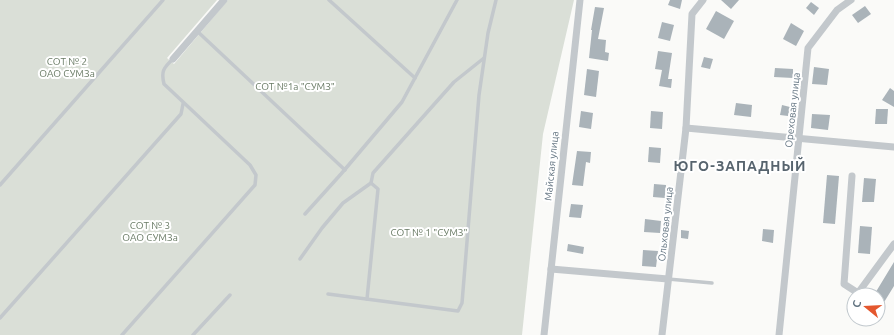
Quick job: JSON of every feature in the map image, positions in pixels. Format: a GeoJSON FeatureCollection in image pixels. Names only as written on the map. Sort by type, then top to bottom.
{"type":"FeatureCollection","features":[{"type":"Feature","properties":{"kind":"street"},"geometry":{"type":"LineString","coordinates":[[173,59],[224,0]]}},
{"type":"Feature","properties":{"kind":"street","name":"Майская улица"},"geometry":{"type":"LineString","coordinates":[[544,335],[580,0]]}},
{"type":"Feature","properties":{"kind":"street","name":"Ольховая улица"},"geometry":{"type":"LineString","coordinates":[[662,335],[686,128],[692,14],[704,0]]}},
{"type":"Feature","properties":{"kind":"street","name":"Ореховая улица"},"geometry":{"type":"LineString","coordinates":[[779,335],[808,48],[837,10],[851,0]]}},
{"type":"Feature","properties":{"kind":"street"},"geometry":{"type":"LineString","coordinates":[[686,128],[894,147]]}},
{"type":"Feature","properties":{"kind":"street"},"geometry":{"type":"LineString","coordinates":[[852,176],[844,284],[858,293],[894,244]]}},
{"type":"Feature","properties":{"kind":"street"},"geometry":{"type":"LineString","coordinates":[[551,269],[668,279]]}},
{"type":"Feature","properties":{"kind":"lane"},"geometry":{"type":"LineString","coordinates":[[0,185],[163,0]]}},
{"type":"Feature","properties":{"kind":"lane"},"geometry":{"type":"LineString","coordinates":[[329,0],[414,78]]}},
{"type":"Feature","properties":{"kind":"lane"},"geometry":{"type":"LineString","coordinates":[[304,214],[345,170],[402,102],[457,0]]}},
{"type":"Feature","properties":{"kind":"lane"},"geometry":{"type":"LineString","coordinates":[[328,294],[458,311],[462,303],[479,95],[488,33],[496,0]]}},
{"type":"Feature","properties":{"kind":"lane"},"geometry":{"type":"LineString","coordinates":[[197,31],[345,170]]}},
{"type":"Feature","properties":{"kind":"lane"},"geometry":{"type":"LineString","coordinates":[[300,259],[322,228],[343,203],[371,183],[374,173],[454,82],[484,58]]}},
{"type":"Feature","properties":{"kind":"lane"},"geometry":{"type":"LineString","coordinates":[[122,335],[256,185],[256,175],[250,165],[215,131],[183,104],[164,84],[162,74],[165,67],[173,59]]}},
{"type":"Feature","properties":{"kind":"lane"},"geometry":{"type":"LineString","coordinates":[[0,318],[181,114],[183,104]]}},
{"type":"Feature","properties":{"kind":"lane"},"geometry":{"type":"LineString","coordinates":[[367,299],[378,190],[371,183]]}},
{"type":"Feature","properties":{"kind":"lane"},"geometry":{"type":"LineString","coordinates":[[668,279],[712,283]]}},
{"type":"Feature","properties":{"kind":"lane"},"geometry":{"type":"LineString","coordinates":[[193,335],[230,295]]}},
{"type":"Feature","properties":{"kind":"green space"},"geometry":{"type":"Polygon","coordinates":[[[0,0],[217,0],[167,58],[174,64],[228,0],[574,0],[543,134],[522,335],[0,335],[0,0]]]}},
{"type":"Feature","properties":{"kind":"building"},"geometry":{"type":"Polygon","coordinates":[[[670,0],[682,0],[680,9],[668,5],[670,0]]]}},
{"type":"Feature","properties":{"kind":"building"},"geometry":{"type":"Polygon","coordinates":[[[721,0],[739,0],[731,9],[721,0]]]}},
{"type":"Feature","properties":{"kind":"building"},"geometry":{"type":"Polygon","coordinates":[[[811,2],[819,8],[814,15],[806,8],[811,2]]]}},
{"type":"Feature","properties":{"kind":"building"},"geometry":{"type":"Polygon","coordinates":[[[865,6],[871,14],[858,23],[852,15],[865,6]]]}},
{"type":"Feature","properties":{"kind":"building"},"geometry":{"type":"Polygon","coordinates":[[[595,7],[604,8],[598,39],[606,40],[605,52],[609,53],[608,61],[589,58],[591,30],[595,7]]]}},
{"type":"Feature","properties":{"kind":"building"},"geometry":{"type":"Polygon","coordinates":[[[716,11],[734,21],[724,39],[706,29],[716,11]]]}},
{"type":"Feature","properties":{"kind":"building"},"geometry":{"type":"Polygon","coordinates":[[[662,22],[674,25],[670,41],[658,38],[662,22]]]}},
{"type":"Feature","properties":{"kind":"building"},"geometry":{"type":"Polygon","coordinates":[[[791,23],[804,31],[796,46],[783,39],[791,23]]]}},
{"type":"Feature","properties":{"kind":"building"},"geometry":{"type":"Polygon","coordinates":[[[658,51],[672,53],[668,79],[672,79],[671,88],[659,86],[662,70],[655,69],[658,51]]]}},
{"type":"Feature","properties":{"kind":"building"},"geometry":{"type":"Polygon","coordinates":[[[704,57],[713,59],[710,69],[701,67],[704,57]]]}},
{"type":"Feature","properties":{"kind":"building"},"geometry":{"type":"Polygon","coordinates":[[[814,67],[829,69],[827,85],[812,84],[814,67]]]}},
{"type":"Feature","properties":{"kind":"building"},"geometry":{"type":"Polygon","coordinates":[[[775,68],[793,69],[793,78],[774,77],[775,68]]]}},
{"type":"Feature","properties":{"kind":"building"},"geometry":{"type":"Polygon","coordinates":[[[587,69],[599,71],[596,97],[584,95],[587,69]]]}},
{"type":"Feature","properties":{"kind":"building"},"geometry":{"type":"Polygon","coordinates":[[[890,88],[894,91],[894,107],[882,100],[890,88]]]}},
{"type":"Feature","properties":{"kind":"building"},"geometry":{"type":"Polygon","coordinates":[[[736,103],[752,105],[751,117],[734,115],[736,103]]]}},
{"type":"Feature","properties":{"kind":"building"},"geometry":{"type":"Polygon","coordinates":[[[782,105],[790,107],[788,116],[780,115],[782,105]]]}},
{"type":"Feature","properties":{"kind":"building"},"geometry":{"type":"Polygon","coordinates":[[[876,109],[888,109],[887,124],[875,124],[876,109]]]}},
{"type":"Feature","properties":{"kind":"building"},"geometry":{"type":"Polygon","coordinates":[[[581,111],[593,113],[591,129],[579,127],[581,111]]]}},
{"type":"Feature","properties":{"kind":"building"},"geometry":{"type":"Polygon","coordinates":[[[651,111],[663,112],[662,129],[650,128],[651,111]]]}},
{"type":"Feature","properties":{"kind":"building"},"geometry":{"type":"Polygon","coordinates":[[[812,114],[830,115],[828,130],[811,128],[812,114]]]}},
{"type":"Feature","properties":{"kind":"building"},"geometry":{"type":"Polygon","coordinates":[[[649,147],[661,148],[660,163],[648,162],[649,147]]]}},
{"type":"Feature","properties":{"kind":"building"},"geometry":{"type":"Polygon","coordinates":[[[577,151],[591,152],[590,163],[586,162],[583,186],[572,185],[577,151]]]}},
{"type":"Feature","properties":{"kind":"building"},"geometry":{"type":"Polygon","coordinates":[[[827,175],[839,176],[835,224],[823,223],[827,175]]]}},
{"type":"Feature","properties":{"kind":"building"},"geometry":{"type":"Polygon","coordinates":[[[864,178],[876,179],[874,202],[862,202],[864,178]]]}},
{"type":"Feature","properties":{"kind":"building"},"geometry":{"type":"Polygon","coordinates":[[[654,184],[666,185],[665,198],[653,197],[654,184]]]}},
{"type":"Feature","properties":{"kind":"building"},"geometry":{"type":"Polygon","coordinates":[[[571,204],[583,205],[581,218],[569,217],[571,204]]]}},
{"type":"Feature","properties":{"kind":"building"},"geometry":{"type":"Polygon","coordinates":[[[645,219],[661,221],[660,233],[644,232],[645,219]]]}},
{"type":"Feature","properties":{"kind":"building"},"geometry":{"type":"Polygon","coordinates":[[[860,226],[872,227],[870,254],[858,253],[860,226]]]}},
{"type":"Feature","properties":{"kind":"building"},"geometry":{"type":"Polygon","coordinates":[[[763,229],[774,230],[773,243],[762,241],[763,229]]]}},
{"type":"Feature","properties":{"kind":"building"},"geometry":{"type":"Polygon","coordinates":[[[681,230],[689,231],[688,239],[681,238],[681,230]]]}},
{"type":"Feature","properties":{"kind":"building"},"geometry":{"type":"Polygon","coordinates":[[[568,244],[584,247],[583,254],[567,251],[568,244]]]}},
{"type":"Feature","properties":{"kind":"building"},"geometry":{"type":"Polygon","coordinates":[[[643,250],[658,251],[656,267],[642,266],[643,250]]]}},
{"type":"Feature","properties":{"kind":"building"},"geometry":{"type":"Polygon","coordinates":[[[894,262],[894,286],[886,299],[886,287],[879,287],[894,262]]]}},
{"type":"Feature","properties":{"kind":"district","name":"ЮГО-ЗАПАДНЫЙ"},"geometry":{"type":"Point","coordinates":[740,166]}},
{"type":"Feature","properties":{"kind":"park label","name":"СОТ № 2 ОАО СУМЗа"},"geometry":{"type":"Point","coordinates":[67,66]}},
{"type":"Feature","properties":{"kind":"park label","name":"СОТ №1а \"СУМЗ\""},"geometry":{"type":"Point","coordinates":[295,86]}},
{"type":"Feature","properties":{"kind":"park label","name":"СОТ № 3 ОАО СУМЗа"},"geometry":{"type":"Point","coordinates":[150,230]}},
{"type":"Feature","properties":{"kind":"park label","name":"СОТ № 1 \"СУМЗ\""},"geometry":{"type":"Point","coordinates":[429,232]}}]}
